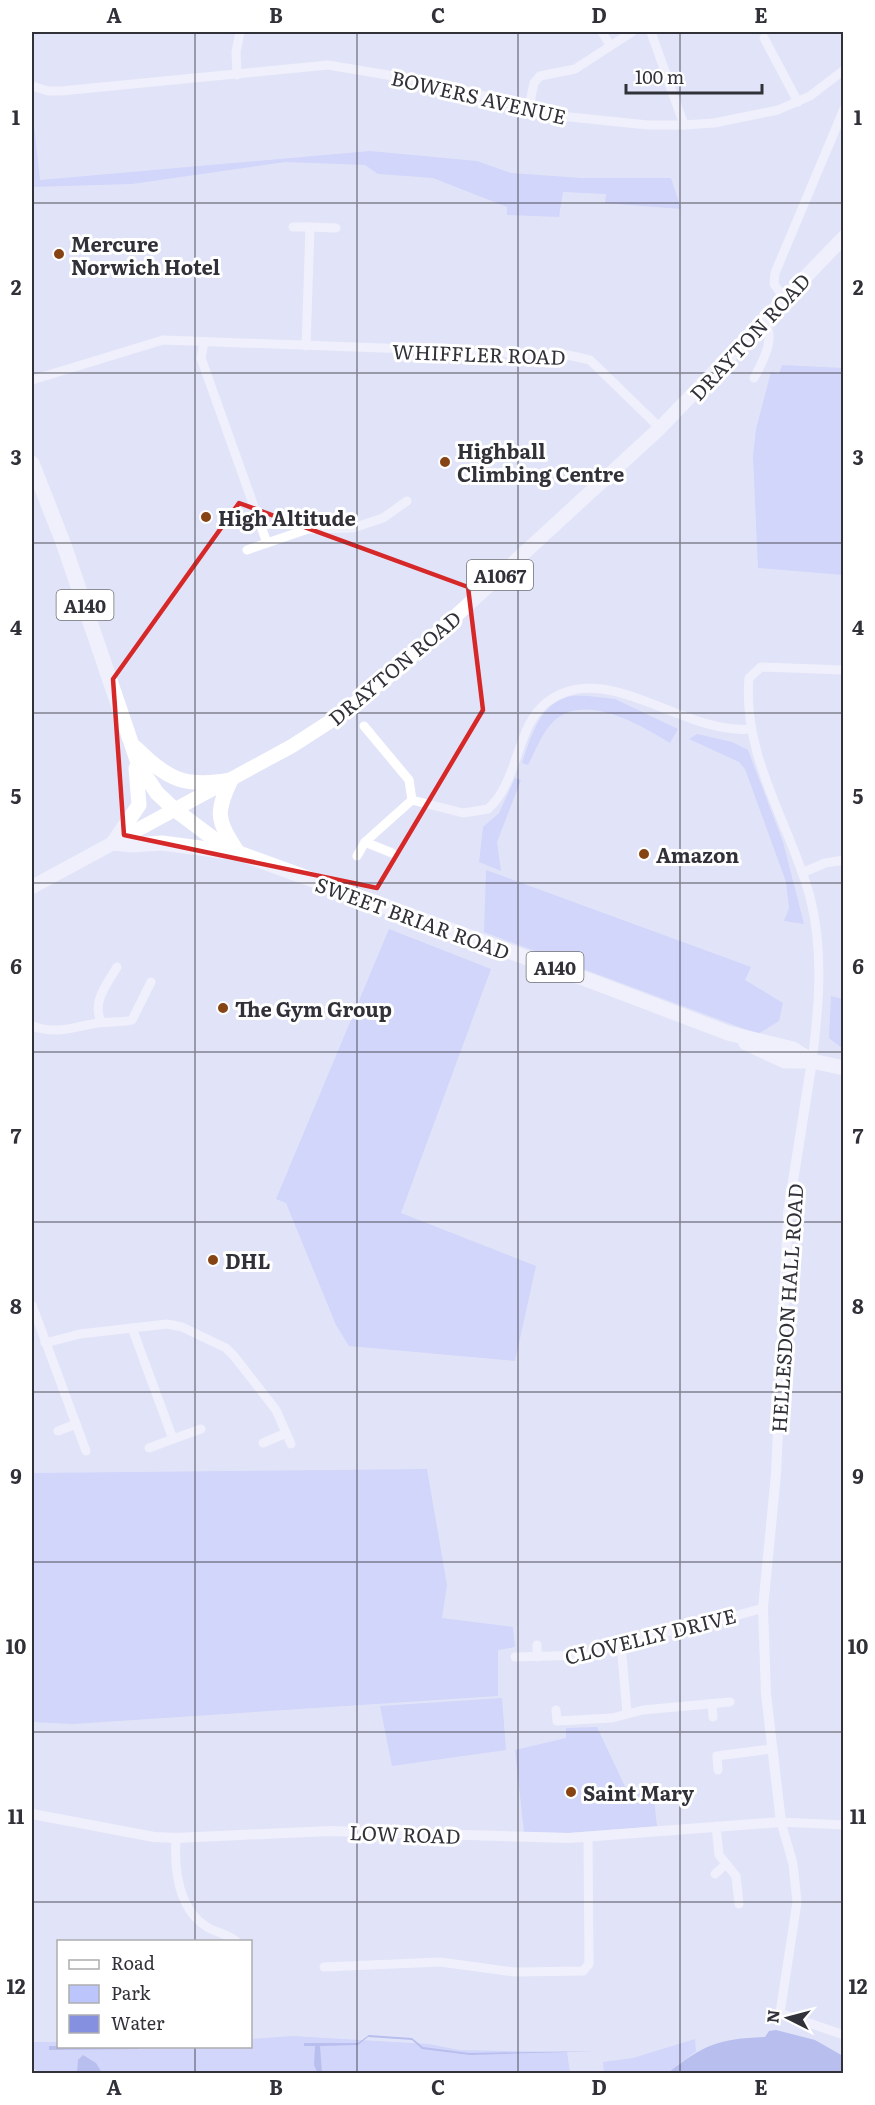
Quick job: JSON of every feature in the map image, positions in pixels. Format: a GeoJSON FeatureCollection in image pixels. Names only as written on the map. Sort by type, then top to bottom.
{"type":"FeatureCollection","features":[{"type":"Feature","properties":{"kind":"highway","name":"A140"},"geometry":{"type":"LineString","coordinates":[[32,463],[72,567],[131,743],[147,780],[174,809]]}},
{"type":"Feature","properties":{"kind":"highway","name":"A140"},"geometry":{"type":"LineString","coordinates":[[131,743],[153,766],[177,780],[205,785],[231,780]]}},
{"type":"Feature","properties":{"kind":"highway","name":"A1067"},"geometry":{"type":"LineString","coordinates":[[113,843],[139,805],[131,743]]}},
{"type":"Feature","properties":{"kind":"highway"},"geometry":{"type":"LineString","coordinates":[[231,780],[219,812],[224,830],[239,853]]}},
{"type":"Feature","properties":{"kind":"highway","name":"SWEET BRIAR ROAD"},"geometry":{"type":"LineString","coordinates":[[174,809],[213,839],[239,853],[588,980],[728,1034],[768,1055],[785,1061],[812,1061],[843,1068]]}},
{"type":"Feature","properties":{"kind":"highway","name":"A140"},"geometry":{"type":"LineString","coordinates":[[113,843],[132,845],[162,843],[239,853]]}},
{"type":"Feature","properties":{"kind":"main road","name":"DRAYTON ROAD"},"geometry":{"type":"LineString","coordinates":[[174,809],[231,780],[337,717],[397,670],[699,391],[762,319],[843,237]]}},
{"type":"Feature","properties":{"kind":"main road","name":"A1067"},"geometry":{"type":"LineString","coordinates":[[32,887],[174,809]]}},
{"type":"Feature","properties":{"kind":"street"},"geometry":{"type":"LineString","coordinates":[[237,75],[236,52],[240,32]]}},
{"type":"Feature","properties":{"kind":"street"},"geometry":{"type":"LineString","coordinates":[[602,32],[610,45]]}},
{"type":"Feature","properties":{"kind":"street"},"geometry":{"type":"LineString","coordinates":[[529,107],[534,83],[540,76],[575,69],[632,32]]}},
{"type":"Feature","properties":{"kind":"street"},"geometry":{"type":"LineString","coordinates":[[651,32],[684,125]]}},
{"type":"Feature","properties":{"kind":"street"},"geometry":{"type":"LineString","coordinates":[[764,38],[798,102]]}},
{"type":"Feature","properties":{"kind":"street","name":"BOWERS AVENUE"},"geometry":{"type":"LineString","coordinates":[[32,86],[48,91],[61,91],[328,66],[447,85],[509,104],[529,107],[550,115],[648,125],[684,125],[751,117],[798,102],[843,70]]}},
{"type":"Feature","properties":{"kind":"street"},"geometry":{"type":"LineString","coordinates":[[784,298],[774,284],[775,273],[843,109]]}},
{"type":"Feature","properties":{"kind":"street"},"geometry":{"type":"LineString","coordinates":[[293,227],[336,228]]}},
{"type":"Feature","properties":{"kind":"street"},"geometry":{"type":"LineString","coordinates":[[306,346],[310,227]]}},
{"type":"Feature","properties":{"kind":"street"},"geometry":{"type":"LineString","coordinates":[[754,378],[771,336],[768,326],[762,319]]}},
{"type":"Feature","properties":{"kind":"street","name":"WHIFFLER ROAD"},"geometry":{"type":"LineString","coordinates":[[32,387],[36,380],[163,340],[578,357],[590,360],[603,370],[660,428]]}},
{"type":"Feature","properties":{"kind":"street"},"geometry":{"type":"LineString","coordinates":[[204,342],[201,358],[267,543]]}},
{"type":"Feature","properties":{"kind":"street"},"geometry":{"type":"LineString","coordinates":[[247,550],[308,529],[353,528],[383,518],[407,501]]}},
{"type":"Feature","properties":{"kind":"street","name":"HELLESDON HALL ROAD"},"geometry":{"type":"LineString","coordinates":[[781,1822],[771,1749],[764,1660],[763,1608],[776,1474],[787,1225],[812,1061],[819,1000],[819,954],[814,914],[802,873],[762,768],[751,729],[749,678],[761,667],[843,670]]}},
{"type":"Feature","properties":{"kind":"street"},"geometry":{"type":"LineString","coordinates":[[412,800],[463,813],[488,809],[504,790],[533,718],[545,703],[562,692],[578,687],[609,689],[687,718],[719,727],[751,729]]}},
{"type":"Feature","properties":{"kind":"street"},"geometry":{"type":"LineString","coordinates":[[364,726],[409,780],[412,800]]}},
{"type":"Feature","properties":{"kind":"street"},"geometry":{"type":"LineString","coordinates":[[357,856],[365,842],[412,800]]}},
{"type":"Feature","properties":{"kind":"street"},"geometry":{"type":"LineString","coordinates":[[365,842],[392,853]]}},
{"type":"Feature","properties":{"kind":"street"},"geometry":{"type":"LineString","coordinates":[[802,873],[825,863],[843,860]]}},
{"type":"Feature","properties":{"kind":"street"},"geometry":{"type":"LineString","coordinates":[[101,1022],[96,1010],[99,998],[117,968]]}},
{"type":"Feature","properties":{"kind":"street"},"geometry":{"type":"LineString","coordinates":[[32,1026],[56,1032],[101,1022],[119,1023],[132,1020],[151,982]]}},
{"type":"Feature","properties":{"kind":"street"},"geometry":{"type":"LineString","coordinates":[[32,1305],[86,1451]]}},
{"type":"Feature","properties":{"kind":"street"},"geometry":{"type":"LineString","coordinates":[[45,1343],[80,1334],[167,1324],[182,1327],[226,1348],[269,1400],[291,1444]]}},
{"type":"Feature","properties":{"kind":"street"},"geometry":{"type":"LineString","coordinates":[[132,1328],[173,1439]]}},
{"type":"Feature","properties":{"kind":"street"},"geometry":{"type":"LineString","coordinates":[[58,1431],[76,1424]]}},
{"type":"Feature","properties":{"kind":"street"},"geometry":{"type":"LineString","coordinates":[[149,1448],[201,1429]]}},
{"type":"Feature","properties":{"kind":"street"},"geometry":{"type":"LineString","coordinates":[[263,1443],[286,1432]]}},
{"type":"Feature","properties":{"kind":"street","name":"CLOVELLY DRIVE"},"geometry":{"type":"LineString","coordinates":[[515,1657],[584,1655],[763,1608]]}},
{"type":"Feature","properties":{"kind":"street"},"geometry":{"type":"LineString","coordinates":[[621,1644],[627,1713]]}},
{"type":"Feature","properties":{"kind":"street","name":"CLOVELLY DRIVE"},"geometry":{"type":"LineString","coordinates":[[537,1645],[537,1657]]}},
{"type":"Feature","properties":{"kind":"street"},"geometry":{"type":"LineString","coordinates":[[556,1721],[612,1718],[627,1713],[730,1702]]}},
{"type":"Feature","properties":{"kind":"street"},"geometry":{"type":"LineString","coordinates":[[712,1704],[713,1717]]}},
{"type":"Feature","properties":{"kind":"street"},"geometry":{"type":"LineString","coordinates":[[556,1710],[557,1732]]}},
{"type":"Feature","properties":{"kind":"street"},"geometry":{"type":"LineString","coordinates":[[718,1770],[717,1756],[771,1749]]}},
{"type":"Feature","properties":{"kind":"street","name":"LOW ROAD"},"geometry":{"type":"LineString","coordinates":[[32,1814],[154,1837],[176,1838],[330,1830],[588,1837],[781,1822]]}},
{"type":"Feature","properties":{"kind":"street"},"geometry":{"type":"LineString","coordinates":[[843,1826],[781,1822],[795,1876],[797,1902],[780,2013],[843,2035]]}},
{"type":"Feature","properties":{"kind":"street"},"geometry":{"type":"LineString","coordinates":[[716,1826],[720,1855],[736,1876],[739,1904]]}},
{"type":"Feature","properties":{"kind":"street"},"geometry":{"type":"LineString","coordinates":[[324,1967],[440,1962],[514,1972],[583,1971],[589,1964],[588,1837]]}},
{"type":"Feature","properties":{"kind":"street"},"geometry":{"type":"LineString","coordinates":[[176,1838],[175,1863],[186,1904],[207,1927],[235,1940]]}},
{"type":"Feature","properties":{"kind":"street"},"geometry":{"type":"LineString","coordinates":[[715,1874],[726,1864]]}},
{"type":"Feature","properties":{"kind":"highlighted area"},"geometry":{"type":"Polygon","coordinates":[[[239,503],[468,587],[483,710],[377,888],[124,835],[113,679],[239,503]]]}},
{"type":"Feature","properties":{"kind":"green space"},"geometry":{"type":"Polygon","coordinates":[[[32,106],[40,180],[370,151],[477,161],[511,173],[582,178],[671,178],[681,209],[605,203],[606,194],[563,192],[559,217],[507,215],[507,207],[433,178],[378,174],[365,165],[285,162],[132,184],[32,187],[32,106]]]}},
{"type":"Feature","properties":{"kind":"green space"},"geometry":{"type":"Polygon","coordinates":[[[782,365],[843,368],[843,575],[758,568],[753,456],[756,429],[771,372],[779,374],[782,365]]]}},
{"type":"Feature","properties":{"kind":"green space"},"geometry":{"type":"Polygon","coordinates":[[[588,696],[615,699],[678,729],[670,743],[643,727],[611,714],[594,710],[578,710],[564,714],[551,724],[541,738],[528,765],[522,763],[536,725],[548,709],[567,697],[588,696]]]}},
{"type":"Feature","properties":{"kind":"green space"},"geometry":{"type":"Polygon","coordinates":[[[697,734],[732,742],[748,750],[783,842],[804,924],[784,921],[789,908],[786,882],[745,769],[739,762],[689,739],[697,734]]]}},
{"type":"Feature","properties":{"kind":"green space"},"geometry":{"type":"Polygon","coordinates":[[[515,778],[521,780],[497,842],[501,871],[479,862],[483,827],[499,813],[515,778]]]}},
{"type":"Feature","properties":{"kind":"green space"},"geometry":{"type":"Polygon","coordinates":[[[486,870],[751,967],[745,980],[783,1003],[779,1021],[758,1034],[484,932],[486,870]]]}},
{"type":"Feature","properties":{"kind":"green space"},"geometry":{"type":"Polygon","coordinates":[[[389,929],[491,969],[401,1213],[536,1266],[515,1361],[349,1346],[336,1325],[286,1203],[276,1199],[389,929]]]}},
{"type":"Feature","properties":{"kind":"green space"},"geometry":{"type":"Polygon","coordinates":[[[831,996],[843,999],[843,1049],[829,1038],[831,996]]]}},
{"type":"Feature","properties":{"kind":"green space"},"geometry":{"type":"Polygon","coordinates":[[[427,1469],[447,1585],[442,1618],[513,1627],[515,1647],[498,1650],[498,1696],[73,1724],[32,1722],[32,1473],[427,1469]]]}},
{"type":"Feature","properties":{"kind":"green space"},"geometry":{"type":"Polygon","coordinates":[[[502,1698],[506,1750],[392,1766],[380,1706],[502,1698]]]}},
{"type":"Feature","properties":{"kind":"green space"},"geometry":{"type":"Polygon","coordinates":[[[597,1727],[629,1795],[653,1791],[657,1826],[568,1833],[524,1832],[515,1750],[566,1738],[566,1728],[597,1727]]]}},
{"type":"Feature","properties":{"kind":"green space"},"geometry":{"type":"Polygon","coordinates":[[[292,2036],[429,2044],[459,2050],[567,2052],[570,2073],[44,2074],[32,2068],[32,2042],[57,2042],[57,2048],[252,2048],[252,2039],[292,2036]]]}},
{"type":"Feature","properties":{"kind":"green space"},"geometry":{"type":"Polygon","coordinates":[[[695,2039],[696,2051],[668,2073],[604,2073],[603,2062],[633,2058],[695,2039]]]}},
{"type":"Feature","properties":{"kind":"water"},"geometry":{"type":"Polygon","coordinates":[[[776,2030],[815,2040],[843,2056],[843,2073],[668,2073],[692,2055],[713,2045],[735,2039],[765,2037],[769,2031],[776,2030]]]}},
{"type":"Feature","properties":{"kind":"water"},"geometry":{"type":"Polygon","coordinates":[[[369,2035],[412,2038],[423,2047],[469,2053],[597,2051],[470,2055],[422,2049],[412,2040],[368,2037],[358,2045],[320,2046],[322,2073],[318,2074],[314,2065],[315,2046],[304,2046],[304,2043],[358,2043],[369,2035]]]}},
{"type":"Feature","properties":{"kind":"water"},"geometry":{"type":"Polygon","coordinates":[[[49,2046],[57,2046],[57,2048],[139,2048],[139,2049],[49,2050],[49,2046]]]}},
{"type":"Feature","properties":{"kind":"water"},"geometry":{"type":"Polygon","coordinates":[[[83,2055],[96,2063],[102,2073],[77,2073],[78,2060],[83,2055]]]}},
{"type":"Feature","properties":{"kind":"place","name":"Mercure Norwich Hotel"},"geometry":{"type":"Point","coordinates":[59,254]}},
{"type":"Feature","properties":{"kind":"place","name":"Highball Climbing Centre"},"geometry":{"type":"Point","coordinates":[445,462]}},
{"type":"Feature","properties":{"kind":"place","name":"High Altitude"},"geometry":{"type":"Point","coordinates":[206,517]}},
{"type":"Feature","properties":{"kind":"place","name":"Amazon"},"geometry":{"type":"Point","coordinates":[644,854]}},
{"type":"Feature","properties":{"kind":"place","name":"The Gym Group"},"geometry":{"type":"Point","coordinates":[223,1008]}},
{"type":"Feature","properties":{"kind":"place","name":"DHL"},"geometry":{"type":"Point","coordinates":[213,1260]}},
{"type":"Feature","properties":{"kind":"place","name":"Saint Mary"},"geometry":{"type":"Point","coordinates":[571,1792]}}]}
